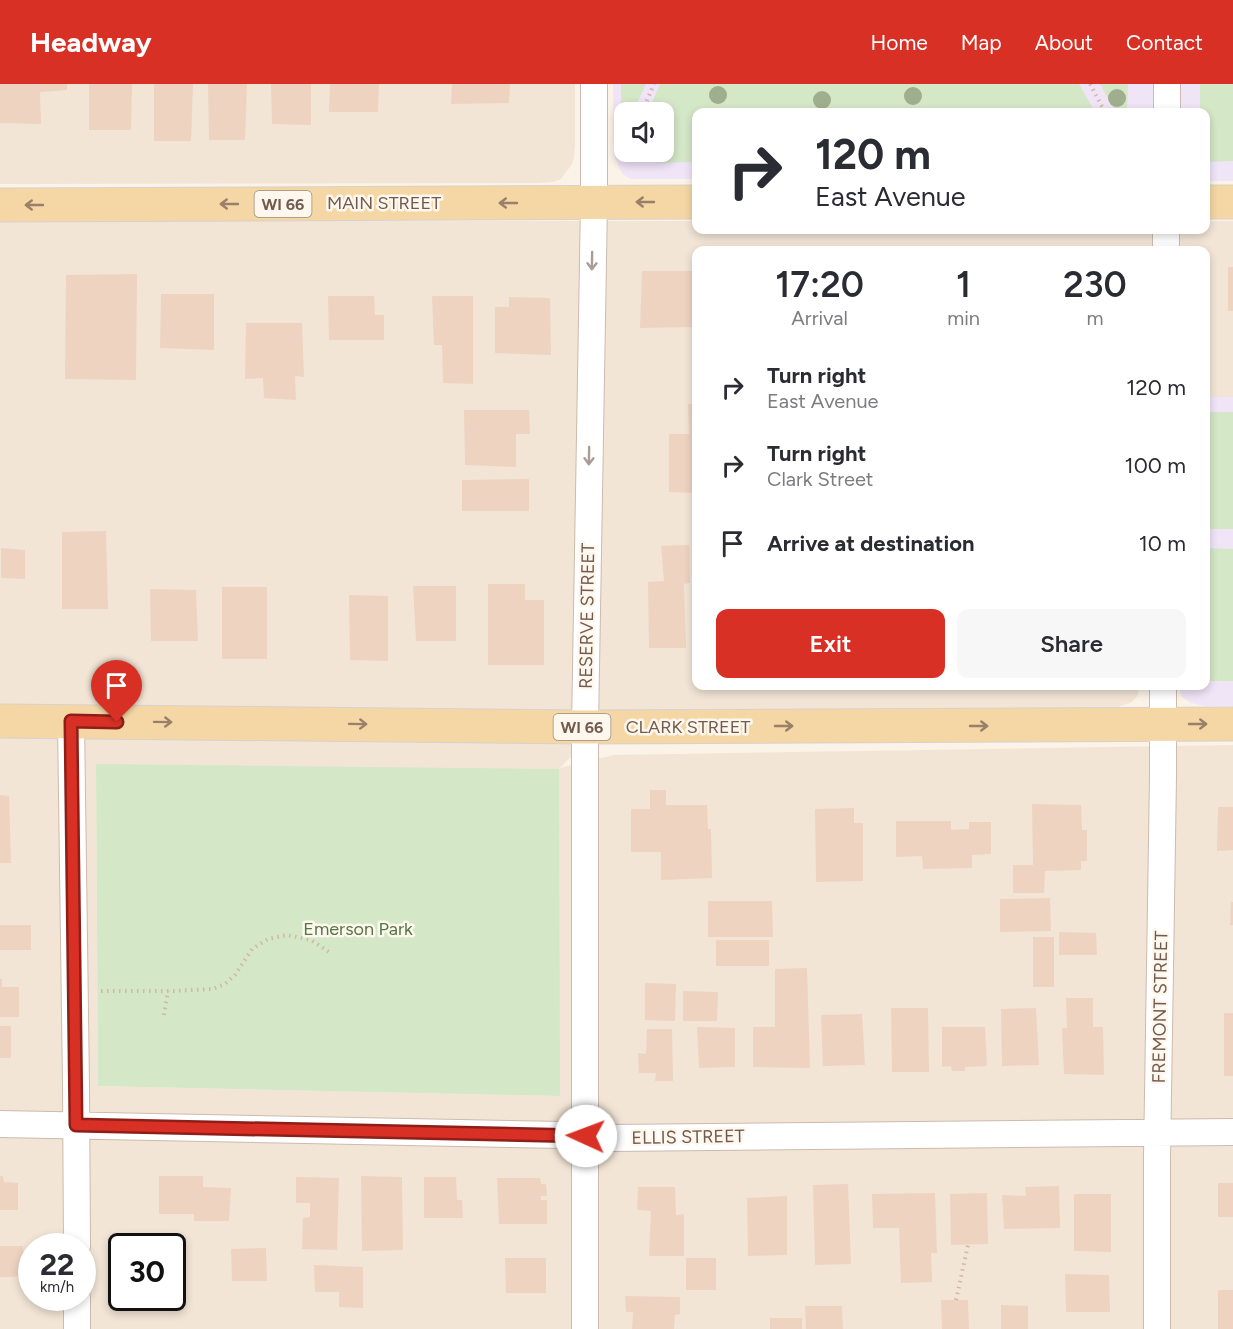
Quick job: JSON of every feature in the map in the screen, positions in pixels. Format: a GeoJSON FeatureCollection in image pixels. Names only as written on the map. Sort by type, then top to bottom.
{"type":"FeatureCollection","features":[{"type":"Feature","properties":{"kind":"main road","name":"MAIN STREET"},"geometry":{"type":"LineString","coordinates":[[0,205],[692,202]]}},
{"type":"Feature","properties":{"kind":"main road"},"geometry":{"type":"LineString","coordinates":[[1210,202],[1233,202]]}},
{"type":"Feature","properties":{"kind":"main road","name":"CLARK STREET"},"geometry":{"type":"LineString","coordinates":[[0,721],[585,727],[1233,724]]}},
{"type":"Feature","properties":{"kind":"street","name":"RESERVE STREET"},"geometry":{"type":"LineString","coordinates":[[585,1329],[585,727],[594,84]]}},
{"type":"Feature","properties":{"kind":"street"},"geometry":{"type":"LineString","coordinates":[[1167,84],[1167,108]]}},
{"type":"Feature","properties":{"kind":"street","name":"FREMONT STREET"},"geometry":{"type":"LineString","coordinates":[[1157,1329],[1163,690]]}},
{"type":"Feature","properties":{"kind":"street"},"geometry":{"type":"LineString","coordinates":[[71,721],[76,1233]]}},
{"type":"Feature","properties":{"kind":"street","name":"ELLIS STREET"},"geometry":{"type":"LineString","coordinates":[[0,1124],[620,1138],[1233,1132]]}},
{"type":"Feature","properties":{"kind":"street"},"geometry":{"type":"LineString","coordinates":[[77,1311],[77,1329]]}},
{"type":"Feature","properties":{"kind":"path"},"geometry":{"type":"LineString","coordinates":[[646,102],[654,84]]}},
{"type":"Feature","properties":{"kind":"path"},"geometry":{"type":"LineString","coordinates":[[1090,84],[1103,108]]}},
{"type":"Feature","properties":{"kind":"path"},"geometry":{"type":"LineString","coordinates":[[98,991],[213,989],[225,984],[235,975],[252,949],[268,939],[287,935],[311,940],[329,952]]}},
{"type":"Feature","properties":{"kind":"path"},"geometry":{"type":"LineString","coordinates":[[164,1014],[168,991]]}},
{"type":"Feature","properties":{"kind":"path"},"geometry":{"type":"LineString","coordinates":[[956,1300],[968,1245]]}},
{"type":"Feature","properties":{"kind":"shaded area"},"geometry":{"type":"Polygon","coordinates":[[[0,84],[575,84],[574,158],[561,179],[538,183],[0,184],[0,84]]]}},
{"type":"Feature","properties":{"kind":"shaded area"},"geometry":{"type":"Polygon","coordinates":[[[613,84],[1233,84],[1233,181],[1210,181],[1210,108],[692,108],[692,179],[631,179],[624,175],[617,162],[674,162],[674,102],[614,102],[614,155],[613,84]]]}},
{"type":"Feature","properties":{"kind":"shaded area"},"geometry":{"type":"Polygon","coordinates":[[[0,221],[692,221],[692,234],[1210,234],[1210,221],[1233,221],[1233,397],[1210,397],[1210,246],[692,246],[692,690],[1139,690],[1138,695],[1132,702],[1118,707],[1079,709],[613,714],[560,768],[614,755],[1233,745],[1233,1329],[0,1329],[0,221]],[[96,764],[98,1086],[560,1096],[96,764]]]}},
{"type":"Feature","properties":{"kind":"shaded area"},"geometry":{"type":"Polygon","coordinates":[[[1210,397],[1233,397],[1233,706],[1205,706],[1191,703],[1182,697],[1180,690],[1210,690],[1210,397]]]}},
{"type":"Feature","properties":{"kind":"green space"},"geometry":{"type":"Polygon","coordinates":[[[621,84],[646,84],[638,102],[621,102],[621,84]]]}},
{"type":"Feature","properties":{"kind":"green space"},"geometry":{"type":"Polygon","coordinates":[[[660,84],[1079,84],[1093,108],[692,108],[692,162],[654,162],[674,162],[674,102],[652,102],[660,84]]]}},
{"type":"Feature","properties":{"kind":"green space"},"geometry":{"type":"Polygon","coordinates":[[[1100,84],[1128,84],[1127,108],[1114,108],[1100,84]]]}},
{"type":"Feature","properties":{"kind":"green space"},"geometry":{"type":"Polygon","coordinates":[[[1200,84],[1233,84],[1233,161],[1210,162],[1210,108],[1200,108],[1200,84]]]}},
{"type":"Feature","properties":{"kind":"green space"},"geometry":{"type":"Polygon","coordinates":[[[1210,412],[1233,412],[1233,529],[1210,529],[1210,412]]]}},
{"type":"Feature","properties":{"kind":"green space"},"geometry":{"type":"Polygon","coordinates":[[[1210,548],[1233,549],[1233,681],[1210,681],[1210,548]]]}},
{"type":"Feature","properties":{"kind":"green space","name":"Emerson Park"},"geometry":{"type":"Polygon","coordinates":[[[96,764],[559,769],[560,1096],[98,1086],[96,764]]]}},
{"type":"Feature","properties":{"kind":"building"},"geometry":{"type":"Polygon","coordinates":[[[0,84],[67,84],[67,90],[40,92],[41,124],[0,123],[0,84]]]}},
{"type":"Feature","properties":{"kind":"building"},"geometry":{"type":"Polygon","coordinates":[[[89,84],[132,84],[131,130],[89,130],[89,84]]]}},
{"type":"Feature","properties":{"kind":"building"},"geometry":{"type":"Polygon","coordinates":[[[154,84],[193,84],[191,141],[154,141],[154,84]]]}},
{"type":"Feature","properties":{"kind":"building"},"geometry":{"type":"Polygon","coordinates":[[[208,84],[247,84],[245,140],[209,140],[208,84]]]}},
{"type":"Feature","properties":{"kind":"building"},"geometry":{"type":"Polygon","coordinates":[[[271,84],[311,84],[311,125],[272,124],[271,84]]]}},
{"type":"Feature","properties":{"kind":"building"},"geometry":{"type":"Polygon","coordinates":[[[330,84],[379,84],[378,112],[329,112],[330,84]]]}},
{"type":"Feature","properties":{"kind":"building"},"geometry":{"type":"Polygon","coordinates":[[[452,84],[510,84],[509,103],[451,104],[452,84]]]}},
{"type":"Feature","properties":{"kind":"building"},"geometry":{"type":"Polygon","coordinates":[[[1228,267],[1233,267],[1233,311],[1228,311],[1228,267]]]}},
{"type":"Feature","properties":{"kind":"building"},"geometry":{"type":"Polygon","coordinates":[[[642,271],[692,271],[692,327],[640,328],[642,271]]]}},
{"type":"Feature","properties":{"kind":"building"},"geometry":{"type":"Polygon","coordinates":[[[137,274],[136,380],[65,379],[66,275],[137,274]]]}},
{"type":"Feature","properties":{"kind":"building"},"geometry":{"type":"Polygon","coordinates":[[[161,294],[214,294],[214,350],[160,348],[161,294]]]}},
{"type":"Feature","properties":{"kind":"building"},"geometry":{"type":"Polygon","coordinates":[[[328,296],[374,296],[375,315],[384,315],[384,340],[329,340],[328,296]]]}},
{"type":"Feature","properties":{"kind":"building"},"geometry":{"type":"Polygon","coordinates":[[[432,296],[473,296],[473,384],[443,383],[442,345],[434,345],[432,296]]]}},
{"type":"Feature","properties":{"kind":"building"},"geometry":{"type":"Polygon","coordinates":[[[509,297],[550,298],[551,355],[495,353],[495,307],[509,307],[509,297]]]}},
{"type":"Feature","properties":{"kind":"building"},"geometry":{"type":"Polygon","coordinates":[[[246,323],[302,323],[304,377],[295,376],[296,400],[264,398],[263,378],[245,379],[246,323]]]}},
{"type":"Feature","properties":{"kind":"building"},"geometry":{"type":"Polygon","coordinates":[[[688,404],[692,404],[692,493],[669,492],[669,434],[689,434],[688,404]]]}},
{"type":"Feature","properties":{"kind":"building"},"geometry":{"type":"Polygon","coordinates":[[[464,410],[529,410],[530,434],[516,434],[516,467],[465,465],[464,410]]]}},
{"type":"Feature","properties":{"kind":"building"},"geometry":{"type":"Polygon","coordinates":[[[529,479],[529,511],[462,511],[462,480],[529,479]]]}},
{"type":"Feature","properties":{"kind":"building"},"geometry":{"type":"Polygon","coordinates":[[[106,531],[108,609],[62,609],[62,532],[106,531]]]}},
{"type":"Feature","properties":{"kind":"building"},"geometry":{"type":"Polygon","coordinates":[[[689,545],[690,583],[684,584],[686,648],[649,648],[648,582],[664,581],[661,546],[689,545]]]}},
{"type":"Feature","properties":{"kind":"building"},"geometry":{"type":"Polygon","coordinates":[[[1,548],[25,550],[25,579],[1,578],[1,548]]]}},
{"type":"Feature","properties":{"kind":"building"},"geometry":{"type":"Polygon","coordinates":[[[488,584],[525,584],[525,600],[544,600],[544,665],[488,665],[488,584]]]}},
{"type":"Feature","properties":{"kind":"building"},"geometry":{"type":"Polygon","coordinates":[[[413,586],[456,586],[456,641],[416,641],[413,586]]]}},
{"type":"Feature","properties":{"kind":"building"},"geometry":{"type":"Polygon","coordinates":[[[222,587],[267,587],[267,659],[222,659],[222,587]]]}},
{"type":"Feature","properties":{"kind":"building"},"geometry":{"type":"Polygon","coordinates":[[[150,589],[196,590],[198,641],[151,641],[150,589]]]}},
{"type":"Feature","properties":{"kind":"building"},"geometry":{"type":"Polygon","coordinates":[[[349,595],[388,596],[388,661],[350,660],[349,595]]]}},
{"type":"Feature","properties":{"kind":"building"},"geometry":{"type":"Polygon","coordinates":[[[650,790],[666,790],[666,805],[707,805],[708,829],[711,829],[712,878],[661,880],[661,852],[631,852],[631,809],[650,809],[650,790]]]}},
{"type":"Feature","properties":{"kind":"building"},"geometry":{"type":"Polygon","coordinates":[[[0,795],[9,796],[11,863],[0,863],[0,795]]]}},
{"type":"Feature","properties":{"kind":"building"},"geometry":{"type":"Polygon","coordinates":[[[1032,804],[1081,805],[1082,830],[1087,830],[1087,861],[1081,861],[1081,870],[1045,871],[1044,893],[1013,893],[1013,865],[1033,865],[1032,804]]]}},
{"type":"Feature","properties":{"kind":"building"},"geometry":{"type":"Polygon","coordinates":[[[1218,807],[1233,807],[1233,850],[1217,851],[1218,807]]]}},
{"type":"Feature","properties":{"kind":"building"},"geometry":{"type":"Polygon","coordinates":[[[854,808],[854,823],[863,823],[863,881],[816,882],[815,809],[854,808]]]}},
{"type":"Feature","properties":{"kind":"building"},"geometry":{"type":"Polygon","coordinates":[[[896,821],[951,821],[951,830],[969,829],[969,822],[991,822],[991,854],[972,855],[972,868],[923,869],[922,856],[896,857],[896,821]]]}},
{"type":"Feature","properties":{"kind":"building"},"geometry":{"type":"Polygon","coordinates":[[[1050,898],[1051,931],[1000,932],[1000,899],[1050,898]]]}},
{"type":"Feature","properties":{"kind":"building"},"geometry":{"type":"Polygon","coordinates":[[[708,901],[772,901],[773,937],[708,937],[708,901]]]}},
{"type":"Feature","properties":{"kind":"building"},"geometry":{"type":"Polygon","coordinates":[[[1231,902],[1233,902],[1233,925],[1230,925],[1231,902]]]}},
{"type":"Feature","properties":{"kind":"building"},"geometry":{"type":"Polygon","coordinates":[[[0,925],[31,925],[31,950],[0,950],[0,925]]]}},
{"type":"Feature","properties":{"kind":"building"},"geometry":{"type":"Polygon","coordinates":[[[1059,932],[1096,933],[1097,955],[1059,955],[1059,932]]]}},
{"type":"Feature","properties":{"kind":"building"},"geometry":{"type":"Polygon","coordinates":[[[1033,937],[1054,937],[1054,987],[1033,987],[1033,937]]]}},
{"type":"Feature","properties":{"kind":"building"},"geometry":{"type":"Polygon","coordinates":[[[716,940],[769,940],[769,966],[716,966],[716,940]]]}},
{"type":"Feature","properties":{"kind":"building"},"geometry":{"type":"Polygon","coordinates":[[[807,968],[810,1068],[753,1067],[753,1027],[775,1027],[775,969],[807,968]]]}},
{"type":"Feature","properties":{"kind":"building"},"geometry":{"type":"Polygon","coordinates":[[[0,979],[2,979],[2,987],[19,987],[19,1017],[0,1017],[0,979]]]}},
{"type":"Feature","properties":{"kind":"building"},"geometry":{"type":"Polygon","coordinates":[[[645,983],[676,984],[675,1021],[645,1020],[645,983]]]}},
{"type":"Feature","properties":{"kind":"building"},"geometry":{"type":"Polygon","coordinates":[[[683,991],[718,992],[717,1021],[683,1021],[683,991]]]}},
{"type":"Feature","properties":{"kind":"building"},"geometry":{"type":"Polygon","coordinates":[[[1066,998],[1093,998],[1093,1027],[1103,1027],[1104,1075],[1064,1074],[1062,1028],[1067,1028],[1066,998]]]}},
{"type":"Feature","properties":{"kind":"building"},"geometry":{"type":"Polygon","coordinates":[[[891,1008],[928,1008],[929,1072],[892,1072],[891,1008]]]}},
{"type":"Feature","properties":{"kind":"building"},"geometry":{"type":"Polygon","coordinates":[[[1036,1008],[1039,1065],[1002,1066],[1001,1009],[1036,1008]]]}},
{"type":"Feature","properties":{"kind":"building"},"geometry":{"type":"Polygon","coordinates":[[[1224,1013],[1233,1013],[1233,1076],[1224,1076],[1224,1013]]]}},
{"type":"Feature","properties":{"kind":"building"},"geometry":{"type":"Polygon","coordinates":[[[862,1014],[865,1065],[823,1066],[821,1015],[862,1014]]]}},
{"type":"Feature","properties":{"kind":"building"},"geometry":{"type":"Polygon","coordinates":[[[0,1026],[11,1026],[11,1058],[0,1058],[0,1026]]]}},
{"type":"Feature","properties":{"kind":"building"},"geometry":{"type":"Polygon","coordinates":[[[697,1027],[735,1028],[735,1067],[699,1068],[697,1027]]]}},
{"type":"Feature","properties":{"kind":"building"},"geometry":{"type":"Polygon","coordinates":[[[942,1027],[985,1027],[987,1066],[965,1067],[965,1071],[952,1071],[951,1066],[942,1067],[942,1027]]]}},
{"type":"Feature","properties":{"kind":"building"},"geometry":{"type":"Polygon","coordinates":[[[647,1029],[672,1029],[673,1081],[655,1081],[656,1073],[639,1073],[638,1053],[646,1054],[647,1029]]]}},
{"type":"Feature","properties":{"kind":"building"},"geometry":{"type":"Polygon","coordinates":[[[0,1176],[3,1176],[4,1182],[18,1183],[18,1210],[0,1210],[0,1176]]]}},
{"type":"Feature","properties":{"kind":"building"},"geometry":{"type":"Polygon","coordinates":[[[159,1176],[203,1176],[203,1187],[231,1188],[229,1221],[194,1221],[194,1214],[159,1214],[159,1176]]]}},
{"type":"Feature","properties":{"kind":"building"},"geometry":{"type":"Polygon","coordinates":[[[361,1176],[402,1177],[403,1250],[362,1251],[361,1176]]]}},
{"type":"Feature","properties":{"kind":"building"},"geometry":{"type":"Polygon","coordinates":[[[296,1177],[339,1178],[337,1250],[302,1249],[303,1218],[310,1217],[310,1203],[296,1203],[296,1177]]]}},
{"type":"Feature","properties":{"kind":"building"},"geometry":{"type":"Polygon","coordinates":[[[424,1177],[456,1177],[457,1200],[462,1200],[463,1218],[424,1218],[424,1177]]]}},
{"type":"Feature","properties":{"kind":"building"},"geometry":{"type":"Polygon","coordinates":[[[497,1178],[540,1178],[541,1184],[546,1184],[547,1196],[541,1196],[541,1200],[547,1200],[547,1224],[499,1224],[497,1178]]]}},
{"type":"Feature","properties":{"kind":"building"},"geometry":{"type":"Polygon","coordinates":[[[1218,1183],[1233,1183],[1233,1217],[1218,1217],[1218,1183]]]}},
{"type":"Feature","properties":{"kind":"building"},"geometry":{"type":"Polygon","coordinates":[[[848,1184],[851,1264],[815,1265],[813,1185],[848,1184]]]}},
{"type":"Feature","properties":{"kind":"building"},"geometry":{"type":"Polygon","coordinates":[[[1059,1186],[1060,1228],[1004,1229],[1002,1195],[1026,1196],[1025,1187],[1059,1186]]]}},
{"type":"Feature","properties":{"kind":"building"},"geometry":{"type":"Polygon","coordinates":[[[638,1187],[675,1187],[676,1215],[684,1214],[684,1256],[649,1256],[651,1211],[637,1210],[638,1187]]]}},
{"type":"Feature","properties":{"kind":"building"},"geometry":{"type":"Polygon","coordinates":[[[935,1193],[937,1253],[931,1253],[932,1282],[901,1283],[899,1228],[873,1228],[872,1194],[935,1193]]]}},
{"type":"Feature","properties":{"kind":"building"},"geometry":{"type":"Polygon","coordinates":[[[987,1193],[988,1244],[951,1245],[950,1194],[987,1193]]]}},
{"type":"Feature","properties":{"kind":"building"},"geometry":{"type":"Polygon","coordinates":[[[1074,1194],[1111,1194],[1111,1252],[1074,1251],[1074,1194]]]}},
{"type":"Feature","properties":{"kind":"building"},"geometry":{"type":"Polygon","coordinates":[[[787,1196],[787,1255],[748,1256],[747,1198],[787,1196]]]}},
{"type":"Feature","properties":{"kind":"building"},"geometry":{"type":"Polygon","coordinates":[[[0,1246],[18,1246],[18,1275],[0,1277],[0,1246]]]}},
{"type":"Feature","properties":{"kind":"building"},"geometry":{"type":"Polygon","coordinates":[[[266,1248],[267,1281],[232,1281],[231,1249],[266,1248]]]}},
{"type":"Feature","properties":{"kind":"building"},"geometry":{"type":"Polygon","coordinates":[[[505,1258],[546,1258],[546,1293],[506,1293],[505,1258]]]}},
{"type":"Feature","properties":{"kind":"building"},"geometry":{"type":"Polygon","coordinates":[[[686,1258],[716,1258],[716,1290],[686,1290],[686,1258]]]}},
{"type":"Feature","properties":{"kind":"building"},"geometry":{"type":"Polygon","coordinates":[[[314,1265],[363,1267],[363,1308],[339,1307],[339,1292],[315,1292],[314,1265]]]}},
{"type":"Feature","properties":{"kind":"building"},"geometry":{"type":"Polygon","coordinates":[[[1065,1274],[1109,1275],[1110,1312],[1066,1312],[1065,1274]]]}},
{"type":"Feature","properties":{"kind":"building"},"geometry":{"type":"Polygon","coordinates":[[[1218,1290],[1233,1290],[1233,1329],[1218,1329],[1218,1290]]]}},
{"type":"Feature","properties":{"kind":"building"},"geometry":{"type":"Polygon","coordinates":[[[625,1296],[680,1297],[680,1314],[675,1315],[674,1329],[632,1329],[633,1312],[626,1312],[625,1296]]]}},
{"type":"Feature","properties":{"kind":"building"},"geometry":{"type":"Polygon","coordinates":[[[941,1300],[968,1300],[969,1329],[942,1329],[941,1300]]]}},
{"type":"Feature","properties":{"kind":"building"},"geometry":{"type":"Polygon","coordinates":[[[1001,1305],[1028,1306],[1028,1329],[1001,1329],[1001,1305]]]}},
{"type":"Feature","properties":{"kind":"building"},"geometry":{"type":"Polygon","coordinates":[[[805,1306],[842,1306],[843,1329],[806,1329],[805,1306]]]}},
{"type":"Feature","properties":{"kind":"building"},"geometry":{"type":"Polygon","coordinates":[[[770,1318],[802,1318],[802,1329],[770,1329],[770,1318]]]}},
{"type":"Feature","properties":{"kind":"route"},"geometry":{"type":"LineString","coordinates":[[117,722],[71,721],[76,1125],[586,1136]]}}]}
